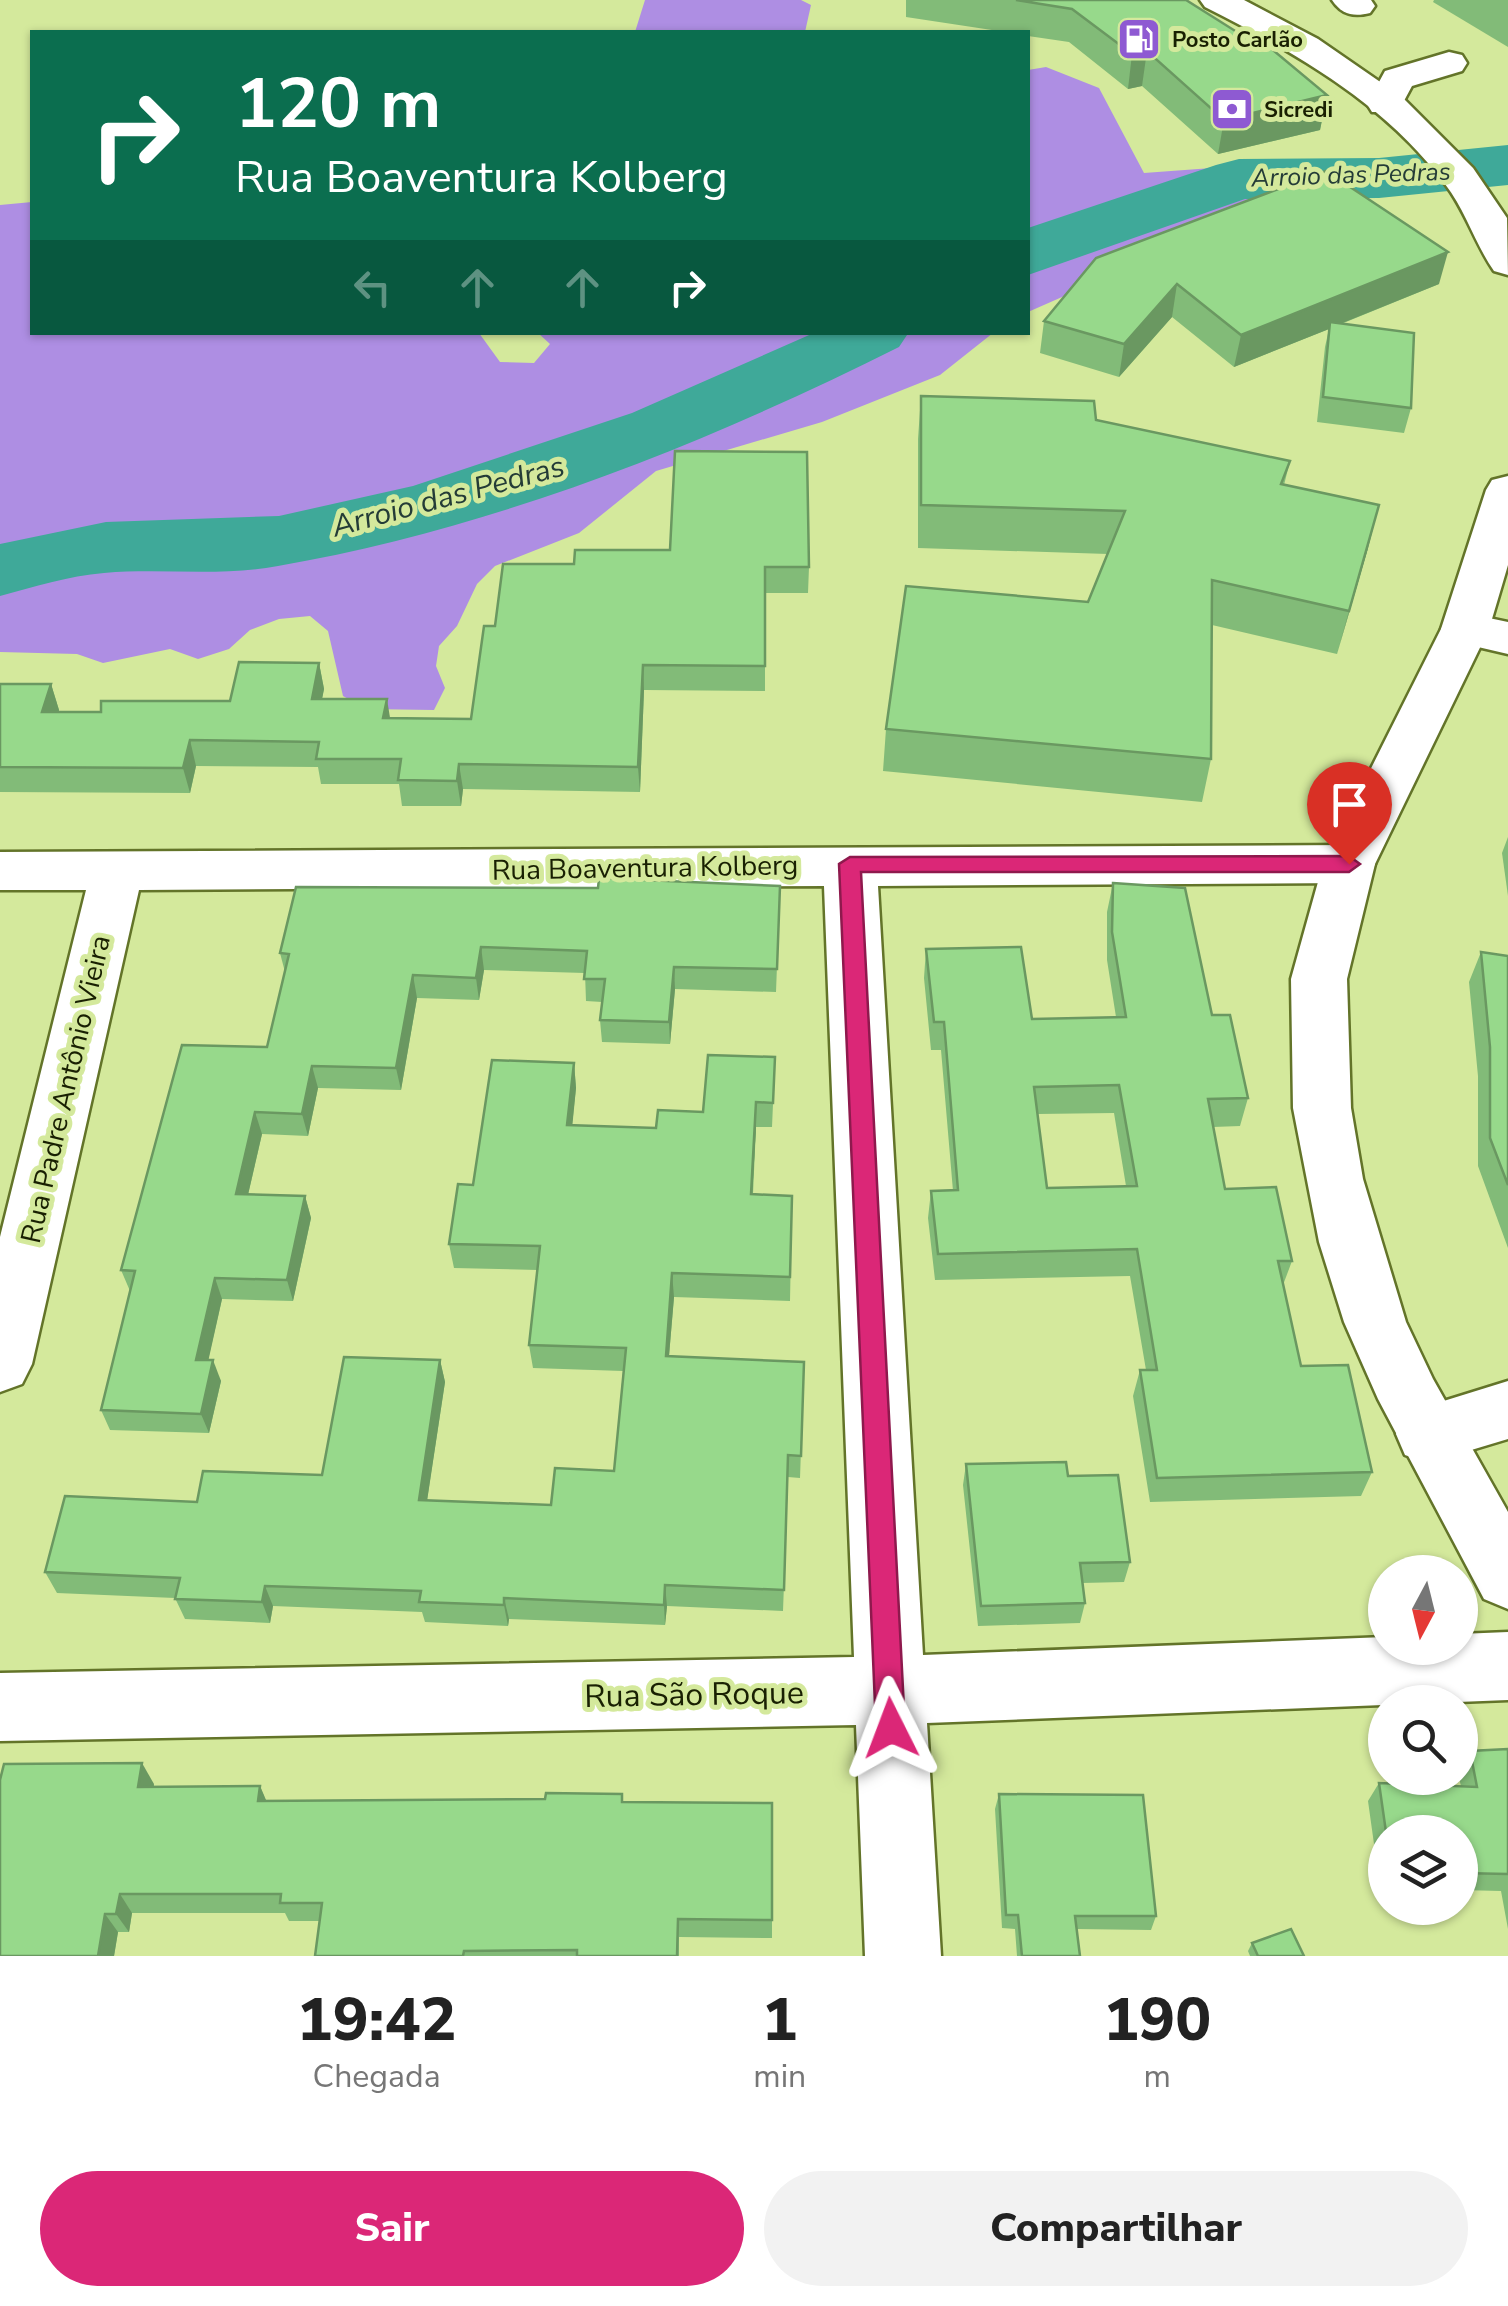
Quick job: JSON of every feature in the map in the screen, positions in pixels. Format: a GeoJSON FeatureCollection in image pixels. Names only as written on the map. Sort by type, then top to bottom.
{"type":"FeatureCollection","features":[{"type":"Feature","properties":{"kind":"street"},"geometry":{"type":"LineString","coordinates":[[1218,0],[1315,52],[1385,104],[1446,158],[1478,202],[1508,263]]}},
{"type":"Feature","properties":{"kind":"street"},"geometry":{"type":"LineString","coordinates":[[1385,104],[1398,79],[1449,64]]}},
{"type":"Feature","properties":{"kind":"street"},"geometry":{"type":"LineString","coordinates":[[1508,490],[1486,633],[1349,864],[1319,979],[1322,1108],[1332,1179],[1374,1322],[1428,1434],[1508,1576]]}},
{"type":"Feature","properties":{"kind":"street"},"geometry":{"type":"LineString","coordinates":[[850,864],[903,1956]]}},
{"type":"Feature","properties":{"kind":"street","name":"Rua Boaventura Kolberg"},"geometry":{"type":"LineString","coordinates":[[0,871],[1349,864]]}},
{"type":"Feature","properties":{"kind":"street","name":"Rua Padre Antônio Vieira"},"geometry":{"type":"LineString","coordinates":[[0,1364],[116,872]]}},
{"type":"Feature","properties":{"kind":"street"},"geometry":{"type":"LineString","coordinates":[[1428,1434],[1508,1410]]}},
{"type":"Feature","properties":{"kind":"street","name":"Rua São Roque"},"geometry":{"type":"LineString","coordinates":[[0,1706],[888,1690],[1508,1666]]}},
{"type":"Feature","properties":{"kind":"shaded area"},"geometry":{"type":"Polygon","coordinates":[[[645,0],[801,0],[811,5],[805,30],[636,30],[645,0]]]}},
{"type":"Feature","properties":{"kind":"shaded area"},"geometry":{"type":"Polygon","coordinates":[[[1046,67],[1099,88],[1144,173],[1239,166],[1293,211],[1178,246],[1030,311],[1030,70],[1046,67]]]}},
{"type":"Feature","properties":{"kind":"shaded area"},"geometry":{"type":"Polygon","coordinates":[[[30,202],[30,335],[480,335],[500,362],[534,363],[550,344],[540,335],[990,335],[940,375],[822,422],[656,471],[579,533],[495,566],[477,584],[457,626],[439,646],[436,666],[445,688],[434,710],[366,709],[343,696],[328,631],[310,616],[279,619],[250,630],[229,649],[198,659],[170,649],[103,663],[77,654],[0,652],[0,205],[30,202]]]}},
{"type":"Feature","properties":{"kind":"building"},"geometry":{"type":"Polygon","coordinates":[[[1016,0],[1186,0],[1240,34],[1250,31],[1327,95],[1224,120],[1147,51],[1132,54],[1072,9],[1016,0]]]}},
{"type":"Feature","properties":{"kind":"building"},"geometry":{"type":"Polygon","coordinates":[[[1326,171],[1448,252],[1241,335],[1177,284],[1124,344],[1044,321],[1096,258],[1326,171]]]}},
{"type":"Feature","properties":{"kind":"building"},"geometry":{"type":"Polygon","coordinates":[[[1330,322],[1414,333],[1411,408],[1323,397],[1330,322]]]}},
{"type":"Feature","properties":{"kind":"building"},"geometry":{"type":"Polygon","coordinates":[[[921,396],[1094,401],[1096,420],[1290,461],[1281,484],[1379,505],[1349,611],[1212,580],[1211,759],[886,729],[906,586],[1088,602],[1125,511],[921,505],[921,396]]]}},
{"type":"Feature","properties":{"kind":"building"},"geometry":{"type":"Polygon","coordinates":[[[675,451],[807,452],[809,567],[765,567],[765,666],[643,665],[638,767],[459,764],[457,781],[398,780],[401,759],[316,759],[319,742],[190,740],[183,768],[0,767],[0,684],[51,684],[42,712],[101,712],[101,701],[230,701],[239,662],[319,663],[312,699],[387,699],[383,718],[471,719],[484,626],[495,626],[503,564],[574,564],[575,550],[670,550],[675,451]]]}},
{"type":"Feature","properties":{"kind":"building"},"geometry":{"type":"Polygon","coordinates":[[[599,878],[780,886],[777,969],[674,967],[669,1022],[600,1020],[605,979],[584,979],[587,951],[481,947],[476,978],[413,975],[396,1068],[312,1066],[302,1114],[255,1112],[236,1194],[305,1196],[287,1280],[215,1278],[196,1360],[213,1360],[201,1414],[101,1410],[135,1271],[121,1270],[182,1045],[267,1047],[289,954],[280,953],[296,887],[598,888],[599,878]]]}},
{"type":"Feature","properties":{"kind":"building"},"geometry":{"type":"Polygon","coordinates":[[[1113,883],[1185,888],[1212,1015],[1230,1015],[1248,1098],[1208,1099],[1225,1189],[1276,1187],[1292,1261],[1278,1261],[1301,1366],[1348,1365],[1372,1472],[1157,1478],[1140,1370],[1157,1370],[1137,1249],[938,1254],[931,1191],[958,1190],[944,1022],[934,1022],[926,949],[1021,947],[1032,1019],[1126,1017],[1112,932],[1113,883]],[[1119,1085],[1034,1087],[1047,1188],[1137,1186],[1119,1085]]]}},
{"type":"Feature","properties":{"kind":"building"},"geometry":{"type":"Polygon","coordinates":[[[1481,952],[1508,956],[1508,1185],[1490,1138],[1490,1047],[1481,952]]]}},
{"type":"Feature","properties":{"kind":"building"},"geometry":{"type":"Polygon","coordinates":[[[708,1055],[775,1057],[773,1103],[756,1102],[751,1194],[792,1196],[790,1277],[672,1273],[666,1356],[804,1362],[801,1456],[788,1455],[784,1590],[665,1585],[664,1605],[504,1598],[504,1605],[419,1602],[421,1591],[265,1586],[262,1602],[175,1599],[180,1578],[45,1572],[65,1496],[197,1502],[203,1471],[322,1475],[344,1357],[440,1360],[419,1500],[551,1505],[555,1468],[614,1471],[626,1348],[529,1345],[540,1246],[449,1244],[458,1184],[473,1185],[492,1060],[574,1063],[567,1125],[656,1128],[658,1110],[703,1112],[708,1055]]]}},
{"type":"Feature","properties":{"kind":"building"},"geometry":{"type":"Polygon","coordinates":[[[1066,1462],[1068,1476],[1118,1475],[1130,1562],[1080,1563],[1085,1603],[981,1606],[966,1464],[1066,1462]]]}},
{"type":"Feature","properties":{"kind":"building"},"geometry":{"type":"Polygon","coordinates":[[[1508,1749],[1508,1874],[1478,1873],[1478,1815],[1384,1815],[1381,1795],[1478,1795],[1478,1751],[1508,1749]]]}},
{"type":"Feature","properties":{"kind":"building"},"geometry":{"type":"Polygon","coordinates":[[[142,1763],[138,1787],[260,1786],[258,1801],[545,1799],[546,1793],[622,1794],[622,1802],[772,1803],[772,1920],[678,1919],[677,1956],[577,1956],[577,1950],[464,1951],[463,1956],[315,1956],[322,1903],[280,1903],[281,1894],[120,1894],[116,1914],[105,1914],[98,1956],[0,1956],[0,1780],[4,1764],[142,1763]]]}},
{"type":"Feature","properties":{"kind":"building"},"geometry":{"type":"Polygon","coordinates":[[[999,1794],[1143,1795],[1156,1916],[1075,1916],[1080,1956],[1022,1956],[1018,1915],[1006,1915],[999,1794]]]}},
{"type":"Feature","properties":{"kind":"building"},"geometry":{"type":"Polygon","coordinates":[[[1291,1929],[1304,1956],[1258,1956],[1252,1943],[1291,1929]]]}},
{"type":"Feature","properties":{"kind":"waterway","name":"Arroio das Pedras"},"geometry":{"type":"LineString","coordinates":[[1030,253],[1054,241],[1239,179],[1379,178],[1508,165]]}},
{"type":"Feature","properties":{"kind":"waterway","name":"Arroio das Pedras"},"geometry":{"type":"LineString","coordinates":[[0,570],[106,547],[230,546],[279,541],[433,505],[509,483],[658,430],[868,335]]}},
{"type":"Feature","properties":{"kind":"place","name":"Posto Carlão"},"geometry":{"type":"Point","coordinates":[1139,39]}},
{"type":"Feature","properties":{"kind":"place","name":"Sicredi"},"geometry":{"type":"Point","coordinates":[1232,109]}},
{"type":"Feature","properties":{"kind":"route"},"geometry":{"type":"LineString","coordinates":[[891,1728],[850,864],[1349,864]]}}]}
